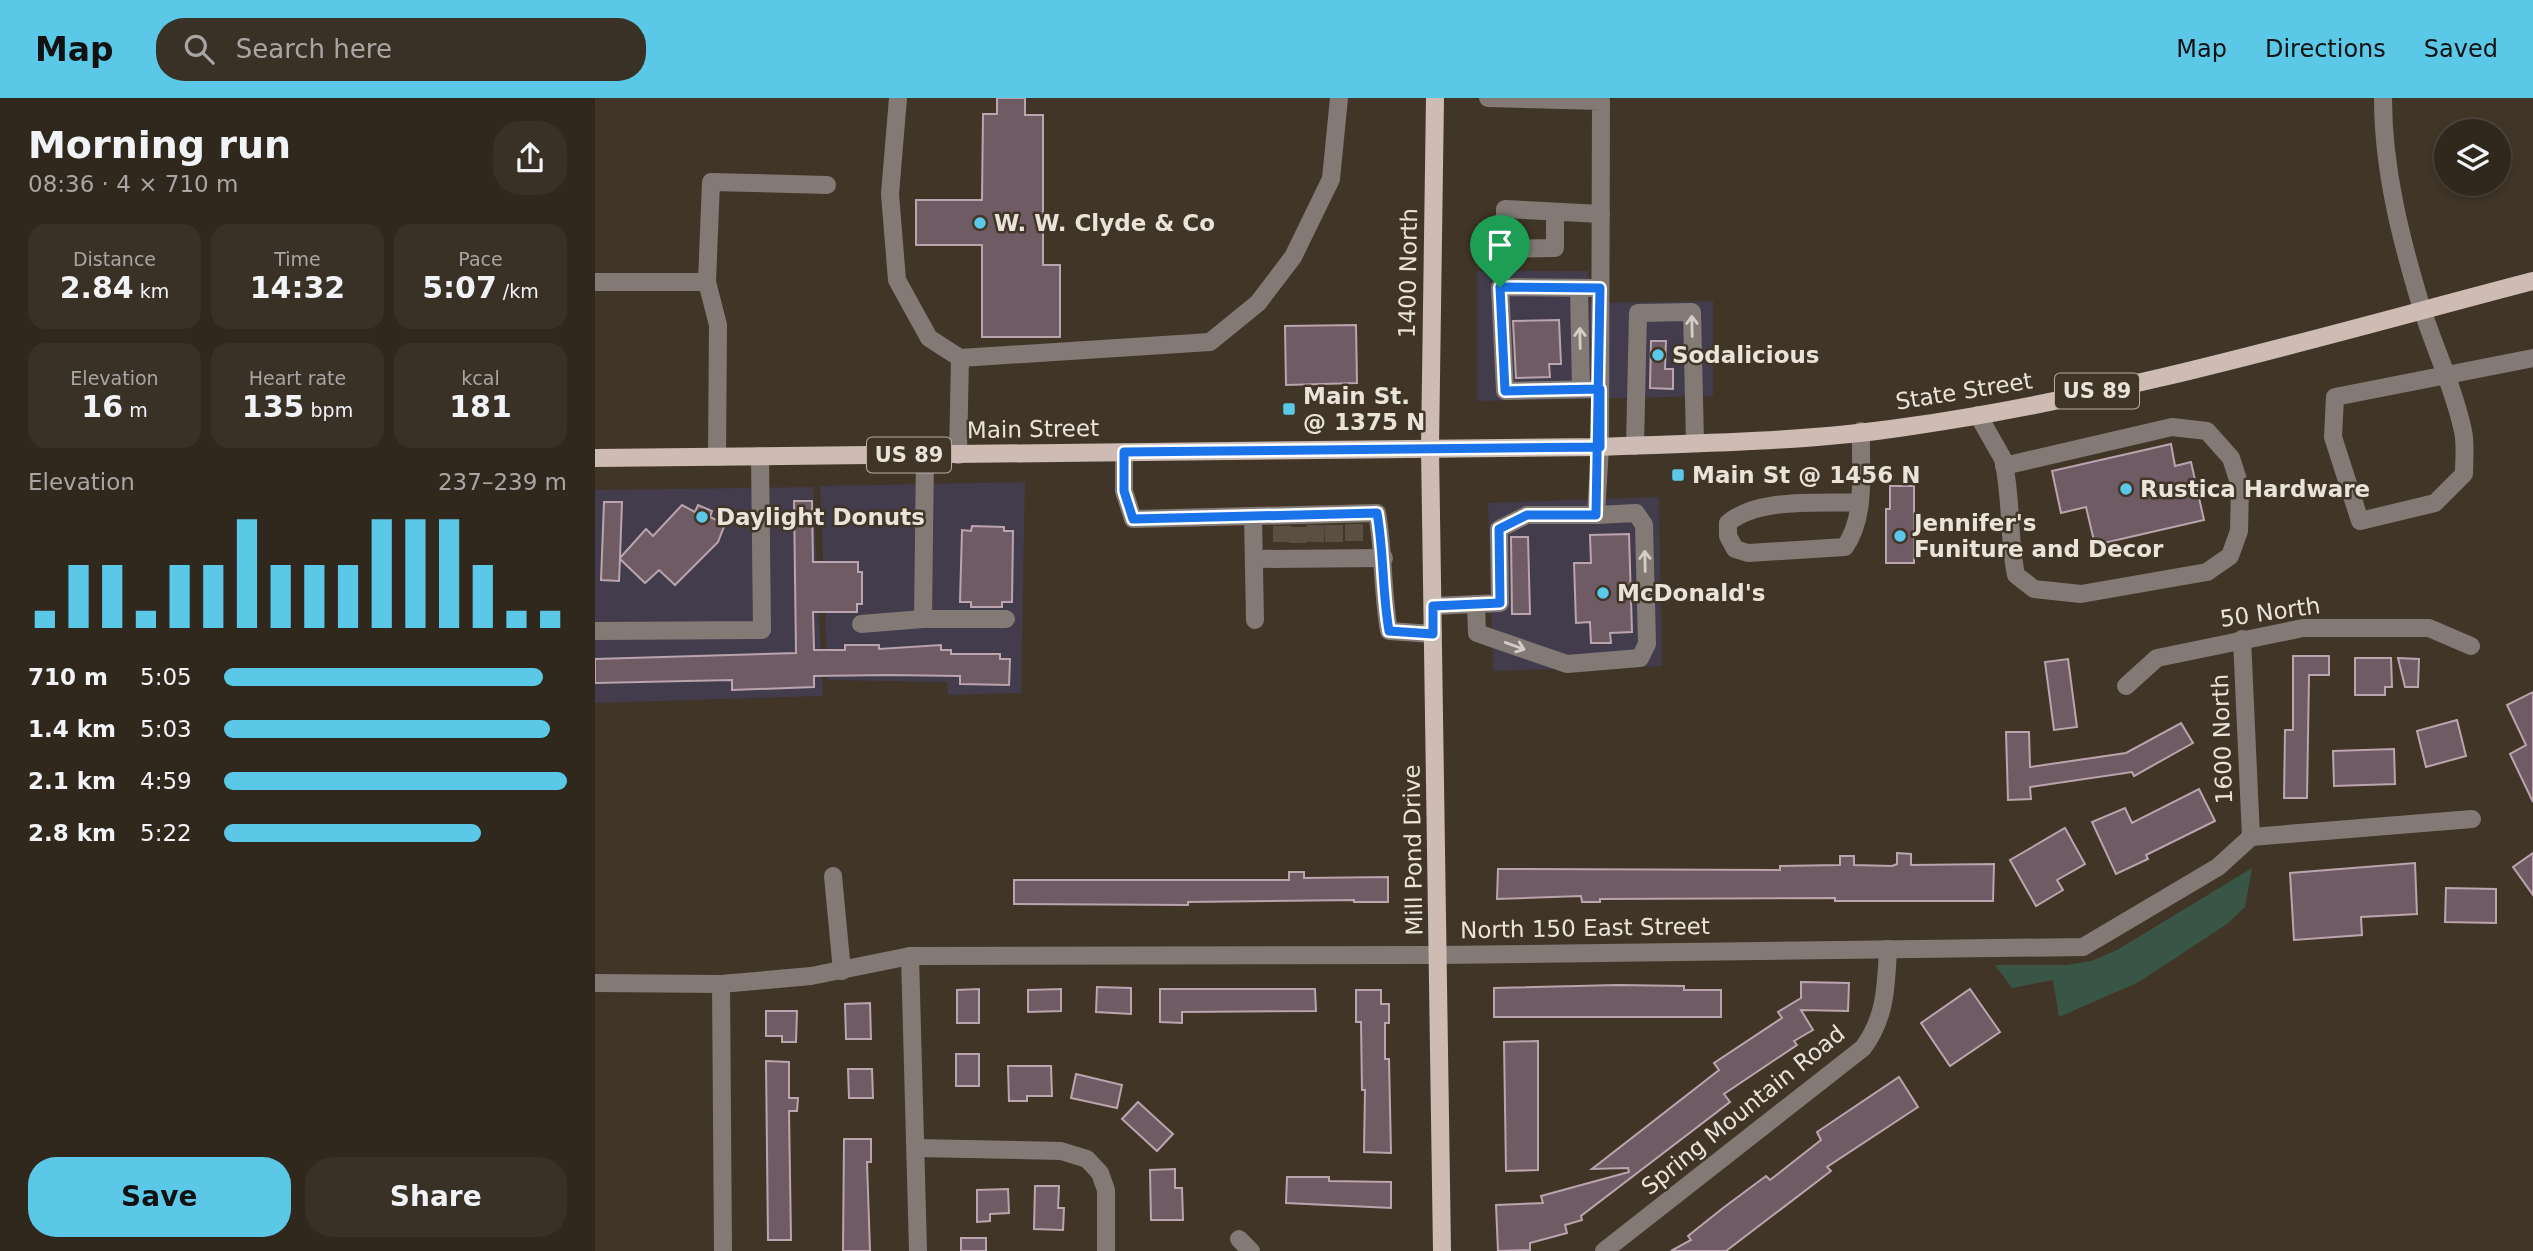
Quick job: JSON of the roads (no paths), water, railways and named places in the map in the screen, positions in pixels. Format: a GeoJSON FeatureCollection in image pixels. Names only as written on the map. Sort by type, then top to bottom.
{"type":"FeatureCollection","features":[{"type":"Feature","properties":{"kind":"main road","name":"1400 North"},"geometry":{"type":"LineString","coordinates":[[1430,448],[1435,98]]}},
{"type":"Feature","properties":{"kind":"main road","name":"State Street"},"geometry":{"type":"LineString","coordinates":[[1430,448],[1600,447],[1695,443],[1861,431],[1978,415],[2031,406],[2196,369],[2533,281]]}},
{"type":"Feature","properties":{"kind":"main road","name":"Main Street"},"geometry":{"type":"LineString","coordinates":[[595,458],[1430,448]]}},
{"type":"Feature","properties":{"kind":"main road","name":"Mill Pond Drive"},"geometry":{"type":"LineString","coordinates":[[1430,448],[1442,1251]]}},
{"type":"Feature","properties":{"kind":"street"},"geometry":{"type":"LineString","coordinates":[[898,98],[890,194],[897,281],[929,338],[960,358],[1210,342],[1258,303],[1293,257],[1331,179],[1339,98]]}},
{"type":"Feature","properties":{"kind":"street"},"geometry":{"type":"LineString","coordinates":[[1488,98],[1601,101],[1600,447],[1596,515]]}},
{"type":"Feature","properties":{"kind":"street"},"geometry":{"type":"LineString","coordinates":[[2383,98],[2383,142],[2399,228],[2422,309],[2445,375],[2464,433],[2464,474],[2435,503],[2360,521],[2333,437],[2335,397],[2445,375],[2533,358]]}},
{"type":"Feature","properties":{"kind":"street"},"geometry":{"type":"LineString","coordinates":[[717,457],[718,325],[707,282],[711,182],[827,185]]}},
{"type":"Feature","properties":{"kind":"street"},"geometry":{"type":"LineString","coordinates":[[1555,214],[1601,214]]}},
{"type":"Feature","properties":{"kind":"street"},"geometry":{"type":"LineString","coordinates":[[595,282],[707,282]]}},
{"type":"Feature","properties":{"kind":"street"},"geometry":{"type":"LineString","coordinates":[[1600,288],[1500,287],[1505,391],[1600,389]]}},
{"type":"Feature","properties":{"kind":"street"},"geometry":{"type":"LineString","coordinates":[[1579,288],[1581,389]]}},
{"type":"Feature","properties":{"kind":"street"},"geometry":{"type":"LineString","coordinates":[[1635,446],[1638,313],[1692,312],[1695,443]]}},
{"type":"Feature","properties":{"kind":"street"},"geometry":{"type":"LineString","coordinates":[[958,455],[960,358]]}},
{"type":"Feature","properties":{"kind":"street"},"geometry":{"type":"LineString","coordinates":[[1978,415],[2004,466],[2010,487],[2011,549],[2016,575],[2034,589],[2081,594],[2207,572],[2230,556],[2239,531],[2240,486],[2231,458],[2207,431],[2172,427],[2004,466]]}},
{"type":"Feature","properties":{"kind":"street"},"geometry":{"type":"LineString","coordinates":[[1859,502],[1756,507],[1738,514],[1728,523],[1728,536],[1734,549],[1748,553],[1845,547],[1856,531],[1859,502],[1861,431]]}},
{"type":"Feature","properties":{"kind":"street"},"geometry":{"type":"LineString","coordinates":[[1124,452],[1124,491],[1133,519],[1253,516],[1307,535],[1354,534],[1384,558]]}},
{"type":"Feature","properties":{"kind":"street"},"geometry":{"type":"LineString","coordinates":[[923,619],[925,455]]}},
{"type":"Feature","properties":{"kind":"street"},"geometry":{"type":"LineString","coordinates":[[595,631],[762,630],[760,456]]}},
{"type":"Feature","properties":{"kind":"street"},"geometry":{"type":"LineString","coordinates":[[1254,559],[1307,535],[1354,534],[1377,513],[1384,558],[1384,602],[1389,631],[1433,634]]}},
{"type":"Feature","properties":{"kind":"street"},"geometry":{"type":"LineString","coordinates":[[1433,606],[1476,604],[1500,603],[1499,529],[1527,515],[1636,513],[1644,525],[1647,644],[1640,658],[1567,664],[1477,633],[1476,604]]}},
{"type":"Feature","properties":{"kind":"street"},"geometry":{"type":"LineString","coordinates":[[1253,516],[1255,620]]}},
{"type":"Feature","properties":{"kind":"street"},"geometry":{"type":"LineString","coordinates":[[861,624],[923,619],[1006,619]]}},
{"type":"Feature","properties":{"kind":"street","name":"50 North"},"geometry":{"type":"LineString","coordinates":[[2126,686],[2157,658],[2303,628],[2429,628],[2471,646]]}},
{"type":"Feature","properties":{"kind":"street","name":"1600 North"},"geometry":{"type":"LineString","coordinates":[[2242,639],[2251,837]]}},
{"type":"Feature","properties":{"kind":"street"},"geometry":{"type":"LineString","coordinates":[[2251,837],[2472,819]]}},
{"type":"Feature","properties":{"kind":"street","name":"North 150 East Street"},"geometry":{"type":"LineString","coordinates":[[595,983],[721,984],[842,971],[910,956],[1439,955],[2083,947],[2218,867],[2251,837]]}},
{"type":"Feature","properties":{"kind":"street"},"geometry":{"type":"LineString","coordinates":[[832,876],[842,971]]}},
{"type":"Feature","properties":{"kind":"street","name":"Spring Mountain Road"},"geometry":{"type":"LineString","coordinates":[[1604,1251],[1863,1048],[1875,1032],[1883,1012],[1888,948]]}},
{"type":"Feature","properties":{"kind":"street"},"geometry":{"type":"LineString","coordinates":[[910,956],[918,1251]]}},
{"type":"Feature","properties":{"kind":"street"},"geometry":{"type":"LineString","coordinates":[[721,984],[723,1251]]}},
{"type":"Feature","properties":{"kind":"street"},"geometry":{"type":"LineString","coordinates":[[916,1148],[1061,1151],[1087,1159],[1100,1173],[1106,1189],[1106,1251]]}},
{"type":"Feature","properties":{"kind":"tunnel"},"geometry":{"type":"LineString","coordinates":[[1354,524],[1354,541]]}},
{"type":"Feature","properties":{"kind":"tunnel"},"geometry":{"type":"LineString","coordinates":[[1315,542],[1316,525]]}},
{"type":"Feature","properties":{"kind":"tunnel"},"geometry":{"type":"LineString","coordinates":[[1334,525],[1334,542]]}},
{"type":"Feature","properties":{"kind":"tunnel"},"geometry":{"type":"LineString","coordinates":[[1282,526],[1282,542]]}},
{"type":"Feature","properties":{"kind":"tunnel"},"geometry":{"type":"LineString","coordinates":[[1298,527],[1298,543]]}},
{"type":"Feature","properties":{"kind":"place","name":"W. W. Clyde & Co"},"geometry":{"type":"Point","coordinates":[980,223]}},
{"type":"Feature","properties":{"kind":"place","name":"Sodalicious"},"geometry":{"type":"Point","coordinates":[1658,355]}},
{"type":"Feature","properties":{"kind":"place","name":"Main St. @ 1375 N"},"geometry":{"type":"Point","coordinates":[1289,409]}},
{"type":"Feature","properties":{"kind":"place","name":"Main St @ 1456 N"},"geometry":{"type":"Point","coordinates":[1678,475]}},
{"type":"Feature","properties":{"kind":"place","name":"Rustica Hardware"},"geometry":{"type":"Point","coordinates":[2126,489]}},
{"type":"Feature","properties":{"kind":"place","name":"Daylight Donuts"},"geometry":{"type":"Point","coordinates":[702,517]}},
{"type":"Feature","properties":{"kind":"place","name":"Jennifer's Funiture and Decor"},"geometry":{"type":"Point","coordinates":[1900,536]}},
{"type":"Feature","properties":{"kind":"place","name":"McDonald's"},"geometry":{"type":"Point","coordinates":[1603,593]}}]}
